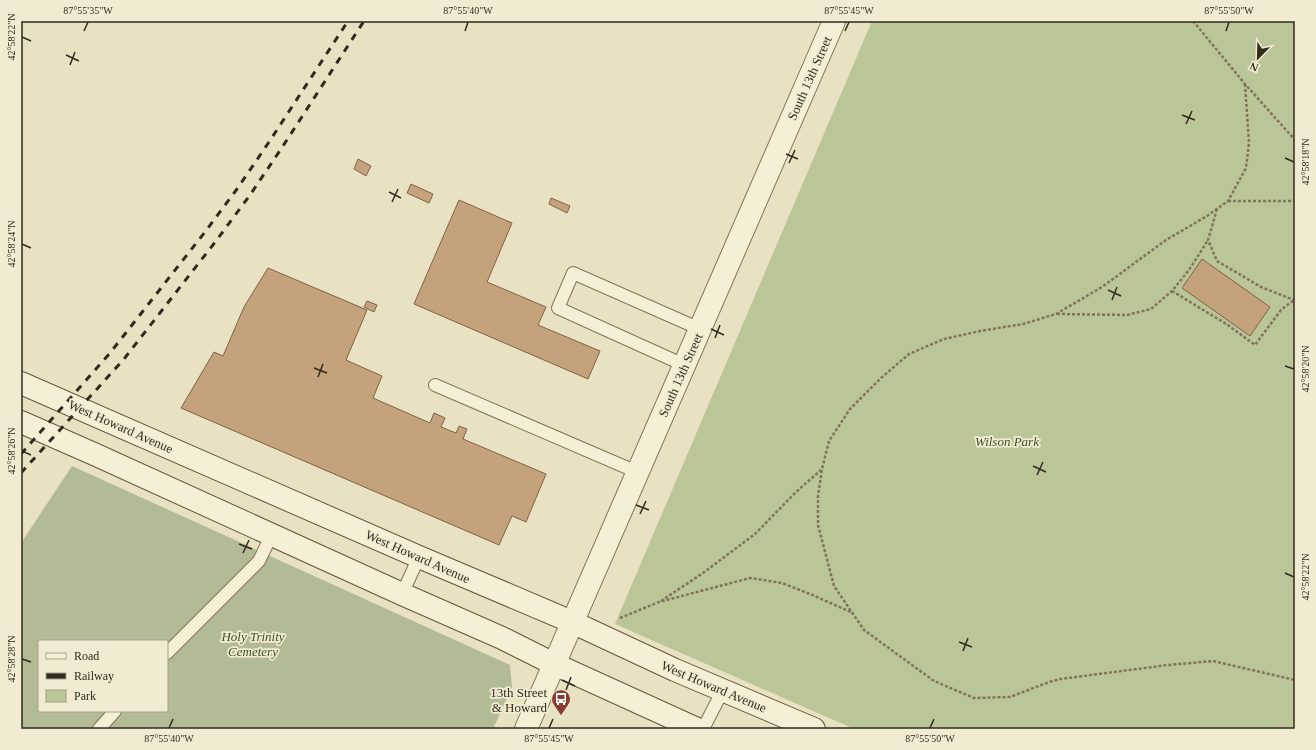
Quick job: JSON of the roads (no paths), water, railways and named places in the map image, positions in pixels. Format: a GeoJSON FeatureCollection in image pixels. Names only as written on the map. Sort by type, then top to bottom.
{"type":"FeatureCollection","features":[{"type":"Feature","properties":{"kind":"main road","name":"South 13th Street"},"geometry":{"type":"LineString","coordinates":[[526,729],[834,21]]}},
{"type":"Feature","properties":{"kind":"main road","name":"West Howard Avenue"},"geometry":{"type":"LineString","coordinates":[[21,383],[419,557],[572,622],[675,670],[814,729]]}},
{"type":"Feature","properties":{"kind":"main road"},"geometry":{"type":"LineString","coordinates":[[21,422],[502,638],[554,664],[697,729]]}},
{"type":"Feature","properties":{"kind":"lane"},"geometry":{"type":"LineString","coordinates":[[684,365],[558,308],[573,273],[700,329]]}},
{"type":"Feature","properties":{"kind":"lane"},"geometry":{"type":"LineString","coordinates":[[435,385],[637,472]]}},
{"type":"Feature","properties":{"kind":"lane"},"geometry":{"type":"LineString","coordinates":[[168,652],[259,561],[272,534]]}},
{"type":"Feature","properties":{"kind":"lane"},"geometry":{"type":"LineString","coordinates":[[402,594],[419,557]]}},
{"type":"Feature","properties":{"kind":"lane"},"geometry":{"type":"LineString","coordinates":[[703,729],[723,690]]}},
{"type":"Feature","properties":{"kind":"lane"},"geometry":{"type":"LineString","coordinates":[[99,729],[114,712]]}},
{"type":"Feature","properties":{"kind":"railway"},"geometry":{"type":"LineString","coordinates":[[21,454],[110,353],[205,232],[269,142],[348,21]]}},
{"type":"Feature","properties":{"kind":"railway"},"geometry":{"type":"LineString","coordinates":[[21,473],[124,359],[216,241],[250,195],[281,149],[364,21]]}},
{"type":"Feature","properties":{"kind":"place","name":"13th Street & Howard"},"geometry":{"type":"Point","coordinates":[561,716]}},
{"type":"Feature","properties":{"kind":"park label","name":"Wilson Park"},"geometry":{"type":"Point","coordinates":[1007,441]}},
{"type":"Feature","properties":{"kind":"park label","name":"Holy Trinity Cemetery"},"geometry":{"type":"Point","coordinates":[253,644]}}]}
